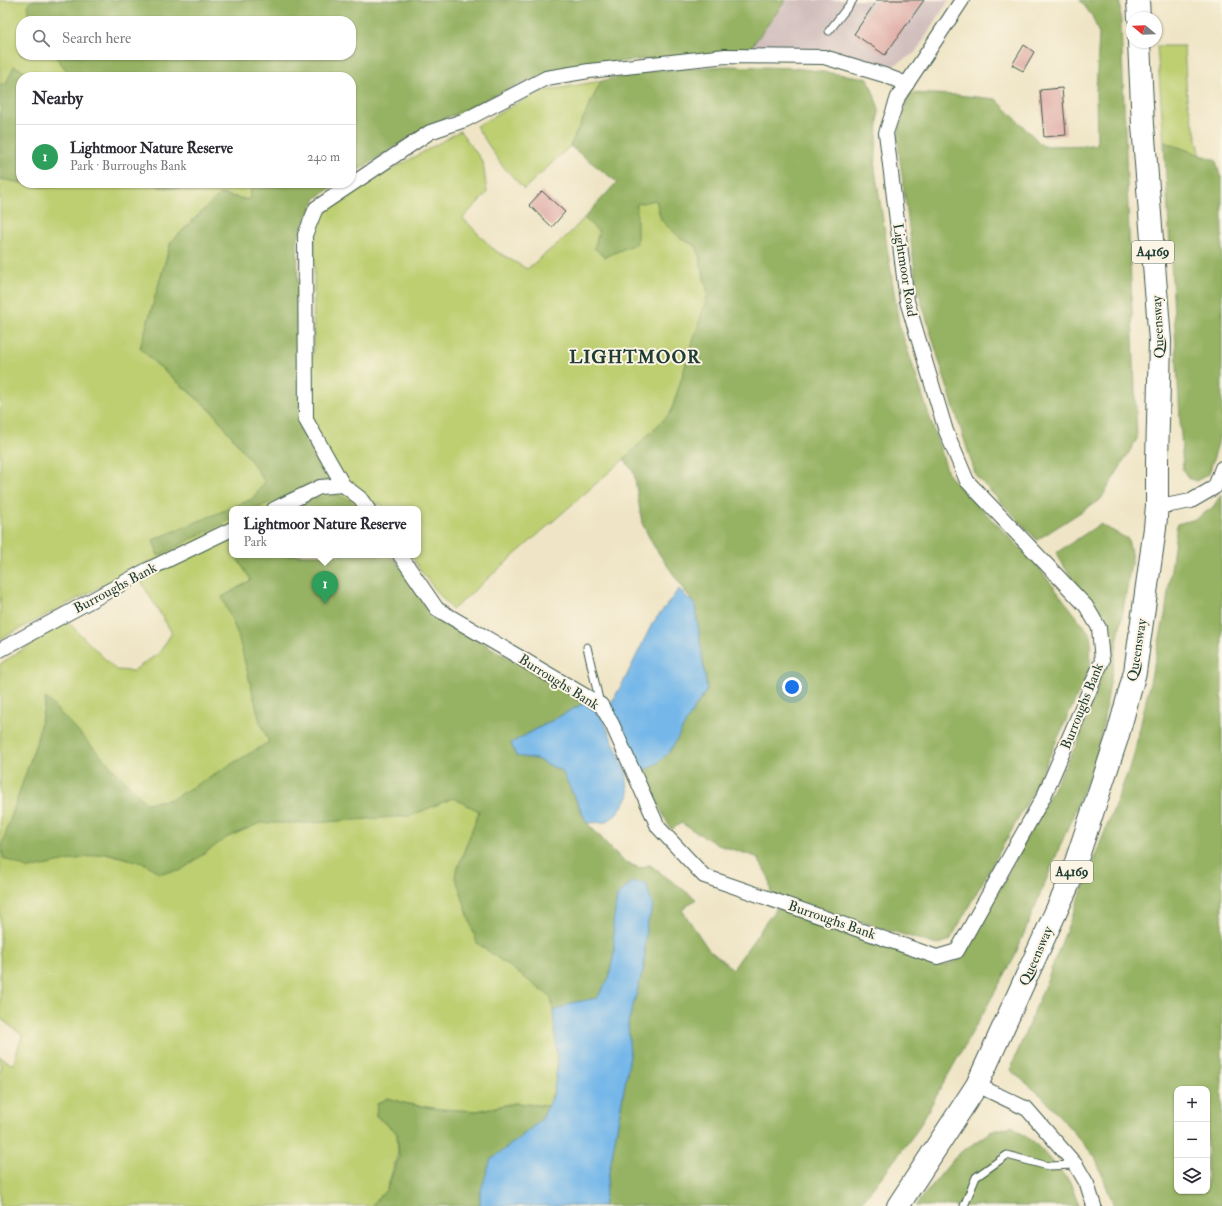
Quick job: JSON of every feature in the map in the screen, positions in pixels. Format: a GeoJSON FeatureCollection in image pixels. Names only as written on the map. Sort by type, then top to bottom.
{"type":"FeatureCollection","features":[{"type":"Feature","properties":{"kind":"main road"},"geometry":{"type":"LineString","coordinates":[[1138,0],[1139,12]]}},
{"type":"Feature","properties":{"kind":"main road","name":"Queensway"},"geometry":{"type":"LineString","coordinates":[[898,1206],[977,1085],[1069,883],[1117,738],[1135,672],[1157,505],[1160,341],[1143,125],[1139,48]]}},
{"type":"Feature","properties":{"kind":"street","name":"Lightmoor Road"},"geometry":{"type":"LineString","coordinates":[[962,0],[898,97],[886,133],[907,301],[946,431],[967,481],[1033,551]]}},
{"type":"Feature","properties":{"kind":"street"},"geometry":{"type":"LineString","coordinates":[[356,181],[430,132],[466,120],[546,78],[589,71],[726,56],[824,57],[884,75],[907,84]]}},
{"type":"Feature","properties":{"kind":"street"},"geometry":{"type":"LineString","coordinates":[[346,188],[316,208],[304,235],[306,420],[342,485],[360,498],[366,506]]}},
{"type":"Feature","properties":{"kind":"street"},"geometry":{"type":"LineString","coordinates":[[1157,505],[1170,505],[1191,501],[1215,487],[1222,468]]}},
{"type":"Feature","properties":{"kind":"street"},"geometry":{"type":"LineString","coordinates":[[280,506],[320,487],[342,485]]}},
{"type":"Feature","properties":{"kind":"street","name":"Burroughs Bank"},"geometry":{"type":"LineString","coordinates":[[0,650],[147,570],[229,530]]}},
{"type":"Feature","properties":{"kind":"street","name":"Burroughs Bank"},"geometry":{"type":"LineString","coordinates":[[402,558],[437,609],[600,705],[612,724],[658,827],[704,876],[937,957],[957,951],[1044,796],[1102,661],[1100,628],[1086,606],[1033,551]]}},
{"type":"Feature","properties":{"kind":"street"},"geometry":{"type":"LineString","coordinates":[[977,1085],[1027,1109],[1076,1165],[1087,1184],[1094,1206]]}},
{"type":"Feature","properties":{"kind":"lane"},"geometry":{"type":"LineString","coordinates":[[829,31],[853,0]]}},
{"type":"Feature","properties":{"kind":"lane"},"geometry":{"type":"LineString","coordinates":[[587,647],[600,705]]}},
{"type":"Feature","properties":{"kind":"lane"},"geometry":{"type":"LineString","coordinates":[[964,1206],[976,1177],[1007,1155],[1048,1166],[1076,1165]]}},
{"type":"Feature","properties":{"kind":"shaded area"},"geometry":{"type":"Polygon","coordinates":[[[786,0],[949,0],[915,53],[893,66],[824,51],[746,54],[786,0]]]}},
{"type":"Feature","properties":{"kind":"green space"},"geometry":{"type":"Polygon","coordinates":[[[0,0],[543,0],[540,69],[458,115],[427,119],[356,80],[356,72],[16,72],[16,188],[252,188],[249,200],[220,194],[254,216],[324,188],[329,188],[316,197],[297,239],[289,322],[302,378],[313,354],[315,224],[332,204],[460,131],[483,162],[487,193],[463,218],[494,250],[527,269],[569,234],[584,218],[599,232],[637,203],[656,199],[679,237],[697,247],[708,294],[671,412],[624,459],[452,610],[420,570],[413,558],[421,558],[421,506],[382,506],[381,503],[376,506],[229,506],[229,510],[153,540],[229,510],[229,558],[394,558],[429,611],[584,703],[511,743],[516,756],[562,771],[587,823],[623,861],[639,868],[650,865],[613,924],[597,998],[554,1012],[557,1072],[548,1106],[515,1103],[477,1111],[439,1109],[408,1104],[388,1098],[377,1104],[376,1116],[397,1133],[398,1153],[387,1189],[371,1206],[0,1206],[0,1057],[13,1065],[22,1035],[0,1018],[0,664],[67,621],[116,670],[133,671],[159,653],[172,633],[140,580],[165,568],[150,561],[0,639],[0,0]],[[205,209],[171,242],[162,273],[205,209]],[[214,413],[251,461],[262,478],[252,446],[214,413]],[[46,698],[37,740],[76,859],[106,853],[145,863],[46,698]]]}},
{"type":"Feature","properties":{"kind":"green space"},"geometry":{"type":"Polygon","coordinates":[[[34,0],[786,0],[746,54],[648,59],[567,67],[525,81],[424,128],[356,172],[356,72],[67,72],[59,60],[356,60],[356,16],[29,16],[28,4],[34,0]]]}},
{"type":"Feature","properties":{"kind":"green space"},"geometry":{"type":"Polygon","coordinates":[[[1080,0],[1120,0],[1137,439],[1101,499],[1037,540],[976,476],[917,287],[897,138],[909,93],[957,95],[996,99],[1043,146],[1097,145],[1096,90],[1099,34],[1092,16],[1080,0]]]}},
{"type":"Feature","properties":{"kind":"green space"},"geometry":{"type":"Polygon","coordinates":[[[1162,46],[1184,46],[1187,99],[1201,156],[1164,142],[1157,48],[1162,48],[1162,46]]]}},
{"type":"Feature","properties":{"kind":"green space"},"geometry":{"type":"Polygon","coordinates":[[[14,66],[27,72],[16,72],[16,182],[0,179],[0,83],[5,86],[14,66]]]}},
{"type":"Feature","properties":{"kind":"green space"},"geometry":{"type":"Polygon","coordinates":[[[726,66],[795,68],[868,78],[879,109],[875,169],[899,324],[949,476],[1035,563],[1091,635],[1090,668],[1032,794],[950,940],[937,945],[771,894],[769,878],[757,857],[718,845],[681,823],[671,830],[642,772],[659,762],[707,690],[695,605],[653,545],[642,523],[634,473],[624,459],[671,412],[708,294],[697,247],[679,237],[661,220],[656,200],[637,204],[637,243],[605,257],[594,248],[599,232],[584,218],[617,182],[570,146],[601,81],[648,71],[726,66]]]}},
{"type":"Feature","properties":{"kind":"green space"},"geometry":{"type":"Polygon","coordinates":[[[601,81],[570,146],[524,189],[501,164],[476,126],[538,92],[601,81]]]}},
{"type":"Feature","properties":{"kind":"green space"},"geometry":{"type":"Polygon","coordinates":[[[1164,142],[1216,160],[1220,176],[1222,176],[1222,422],[1218,443],[1209,474],[1196,481],[1188,478],[1183,470],[1164,142]]]}},
{"type":"Feature","properties":{"kind":"green space"},"geometry":{"type":"Polygon","coordinates":[[[252,188],[331,188],[316,198],[297,239],[301,424],[331,478],[261,506],[235,506],[252,499],[265,482],[251,461],[212,411],[153,361],[140,348],[171,242],[220,194],[249,200],[252,188]]]}},
{"type":"Feature","properties":{"kind":"green space"},"geometry":{"type":"Polygon","coordinates":[[[1222,493],[1222,1203],[1221,1206],[1114,1206],[1095,1157],[1042,1096],[1010,1070],[1047,980],[1133,759],[1165,615],[1177,524],[1196,519],[1213,507],[1222,493]]]}},
{"type":"Feature","properties":{"kind":"green space"},"geometry":{"type":"Polygon","coordinates":[[[338,495],[351,501],[356,506],[296,506],[313,498],[338,495]]]}},
{"type":"Feature","properties":{"kind":"green space"},"geometry":{"type":"Polygon","coordinates":[[[229,509],[229,520],[158,556],[153,540],[229,509]]]}},
{"type":"Feature","properties":{"kind":"green space"},"geometry":{"type":"Polygon","coordinates":[[[1100,524],[1128,539],[1132,559],[1097,757],[1013,960],[916,1132],[859,1206],[603,1206],[630,1056],[628,1023],[644,967],[646,927],[653,907],[613,924],[614,952],[609,978],[597,998],[571,1003],[553,1012],[551,997],[477,943],[455,875],[479,811],[453,798],[410,816],[312,823],[260,823],[226,838],[180,871],[159,873],[146,864],[106,853],[29,869],[3,858],[2,844],[37,740],[46,698],[146,803],[172,799],[269,742],[260,722],[238,635],[222,597],[251,580],[237,558],[394,558],[429,611],[584,703],[511,743],[516,756],[536,759],[562,771],[587,823],[623,861],[639,868],[650,865],[696,899],[682,910],[709,950],[733,969],[776,908],[945,966],[963,957],[1079,740],[1112,644],[1056,553],[1100,524]]]}},
{"type":"Feature","properties":{"kind":"green space"},"geometry":{"type":"Polygon","coordinates":[[[388,1098],[408,1104],[439,1109],[477,1111],[515,1103],[548,1106],[542,1119],[517,1140],[480,1193],[480,1206],[371,1206],[387,1189],[399,1156],[397,1133],[376,1116],[377,1104],[388,1098]]]}},
{"type":"Feature","properties":{"kind":"green space"},"geometry":{"type":"Polygon","coordinates":[[[1012,1126],[1038,1146],[1070,1182],[1079,1206],[915,1206],[957,1155],[990,1132],[1012,1126]]]}},
{"type":"Feature","properties":{"kind":"water"},"geometry":{"type":"Polygon","coordinates":[[[679,589],[695,605],[707,690],[695,707],[670,751],[659,762],[642,772],[635,753],[610,705],[625,679],[652,624],[679,589]]]}},
{"type":"Feature","properties":{"kind":"water"},"geometry":{"type":"Polygon","coordinates":[[[584,703],[596,710],[603,719],[626,772],[629,796],[616,815],[606,822],[587,823],[562,771],[536,759],[516,756],[511,743],[584,703]]]}},
{"type":"Feature","properties":{"kind":"water"},"geometry":{"type":"Polygon","coordinates":[[[632,882],[646,883],[653,907],[646,927],[644,967],[628,1023],[630,1056],[603,1206],[480,1206],[480,1193],[491,1159],[542,1119],[553,1095],[558,1064],[553,1012],[571,1003],[597,998],[609,978],[614,952],[613,924],[617,896],[632,882]]]}},
{"type":"Feature","properties":{"kind":"building"},"geometry":{"type":"Polygon","coordinates":[[[877,0],[924,0],[885,55],[854,34],[877,0]]]}},
{"type":"Feature","properties":{"kind":"building"},"geometry":{"type":"Polygon","coordinates":[[[1024,45],[1034,52],[1023,71],[1012,65],[1024,45]]]}},
{"type":"Feature","properties":{"kind":"building"},"geometry":{"type":"Polygon","coordinates":[[[1062,88],[1066,135],[1044,137],[1040,90],[1062,88]]]}},
{"type":"Feature","properties":{"kind":"building"},"geometry":{"type":"Polygon","coordinates":[[[542,191],[565,212],[552,227],[529,205],[542,191]]]}},
{"type":"Feature","properties":{"kind":"place","name":"Lightmoor Nature Reserve"},"geometry":{"type":"Point","coordinates":[325,604]}},
{"type":"Feature","properties":{"kind":"district","name":"LIGHTMOOR"},"geometry":{"type":"Point","coordinates":[635,357]}}]}
